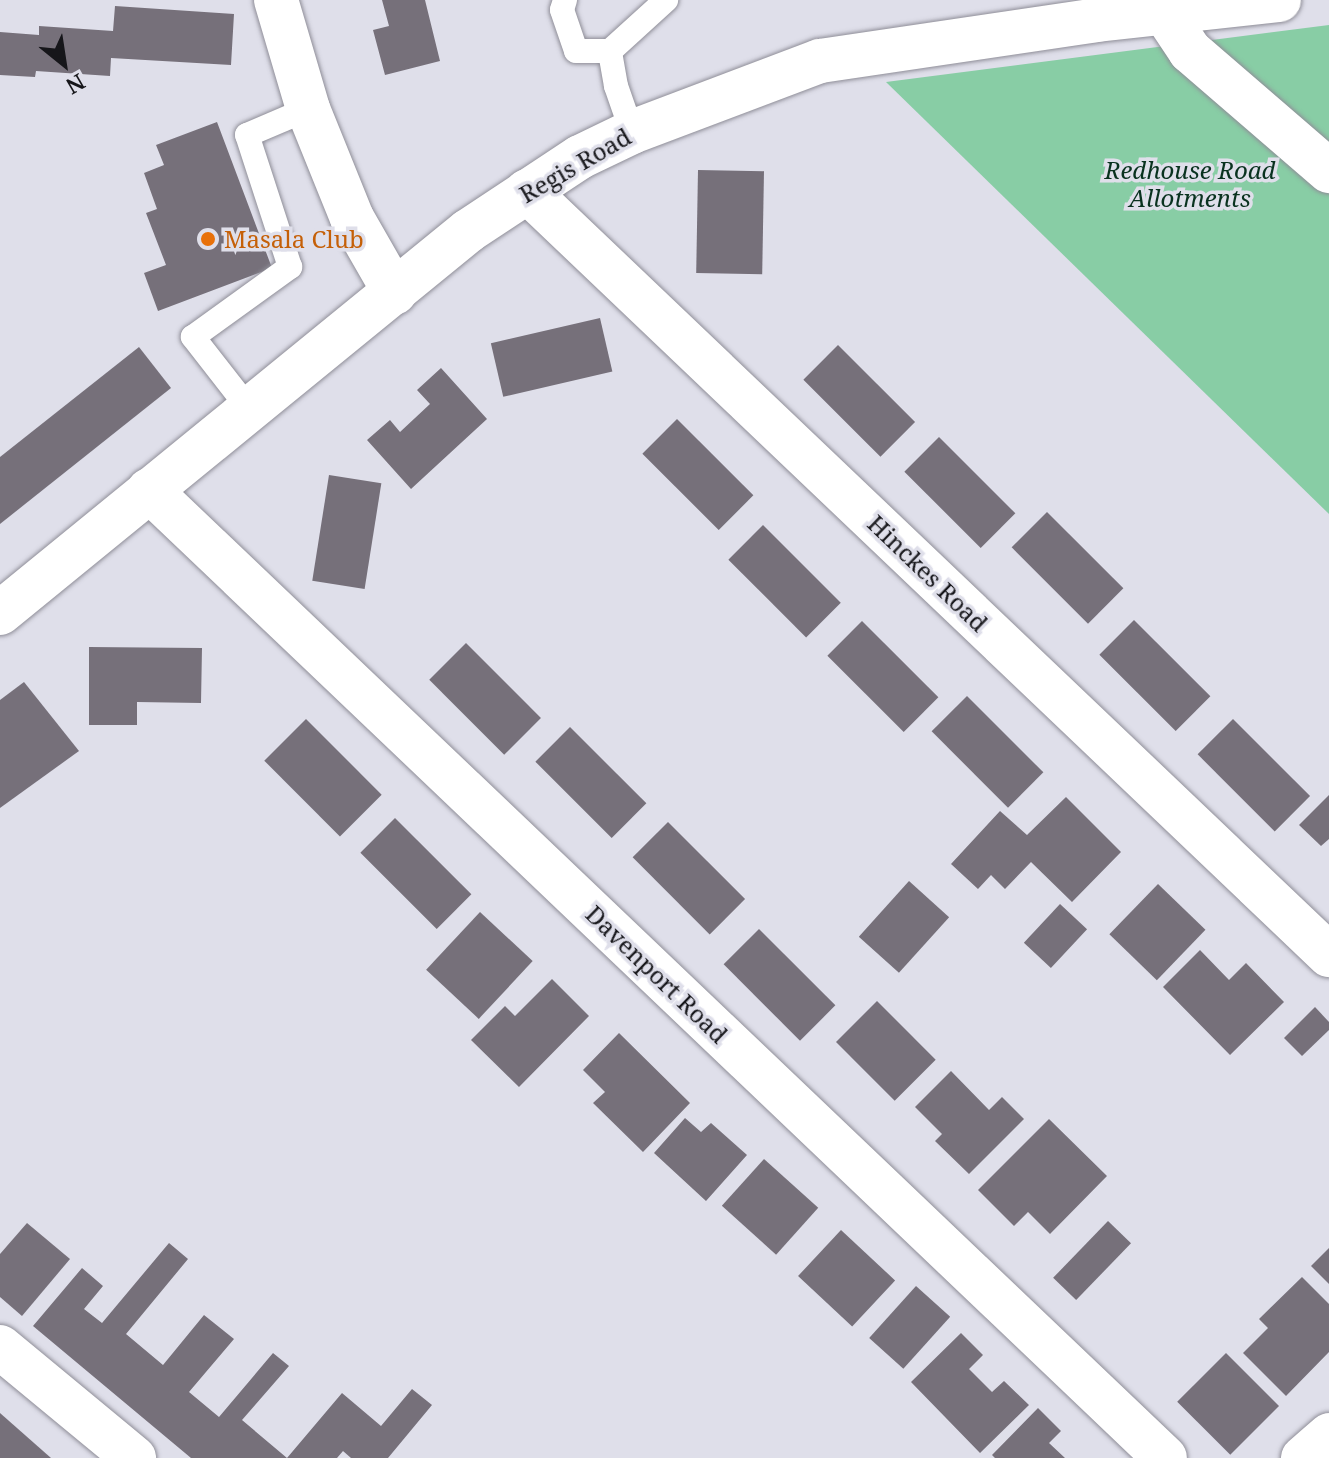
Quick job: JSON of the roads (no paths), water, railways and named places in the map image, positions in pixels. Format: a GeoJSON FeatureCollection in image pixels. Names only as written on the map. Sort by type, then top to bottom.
{"type":"FeatureCollection","features":[{"type":"Feature","properties":{"kind":"street"},"geometry":{"type":"LineString","coordinates":[[276,0],[308,109],[352,218],[395,293]]}},
{"type":"Feature","properties":{"kind":"street","name":"Regis Road"},"geometry":{"type":"LineString","coordinates":[[0,613],[468,231],[580,157],[632,132],[820,61],[1095,10],[1164,12],[1279,0]]}},
{"type":"Feature","properties":{"kind":"street"},"geometry":{"type":"LineString","coordinates":[[1164,12],[1190,51],[1329,171]]}},
{"type":"Feature","properties":{"kind":"street","name":"Hinckes Road"},"geometry":{"type":"LineString","coordinates":[[527,191],[1329,955]]}},
{"type":"Feature","properties":{"kind":"street","name":"Davenport Road"},"geometry":{"type":"LineString","coordinates":[[149,490],[1165,1458]]}},
{"type":"Feature","properties":{"kind":"street"},"geometry":{"type":"LineString","coordinates":[[0,1347],[134,1458]]}},
{"type":"Feature","properties":{"kind":"street"},"geometry":{"type":"LineString","coordinates":[[1303,1458],[1329,1435]]}},
{"type":"Feature","properties":{"kind":"lane"},"geometry":{"type":"LineString","coordinates":[[565,0],[562,10],[576,51],[610,51],[666,0]]}},
{"type":"Feature","properties":{"kind":"lane"},"geometry":{"type":"LineString","coordinates":[[610,51],[616,86],[632,132]]}},
{"type":"Feature","properties":{"kind":"lane"},"geometry":{"type":"LineString","coordinates":[[250,410],[193,337],[290,267],[247,135],[308,109]]}},
{"type":"Feature","properties":{"kind":"place","name":"Masala Club"},"geometry":{"type":"Point","coordinates":[208,239]}},
{"type":"Feature","properties":{"kind":"park label","name":"Redhouse Road Allotments"},"geometry":{"type":"Point","coordinates":[1190,184]}}]}
